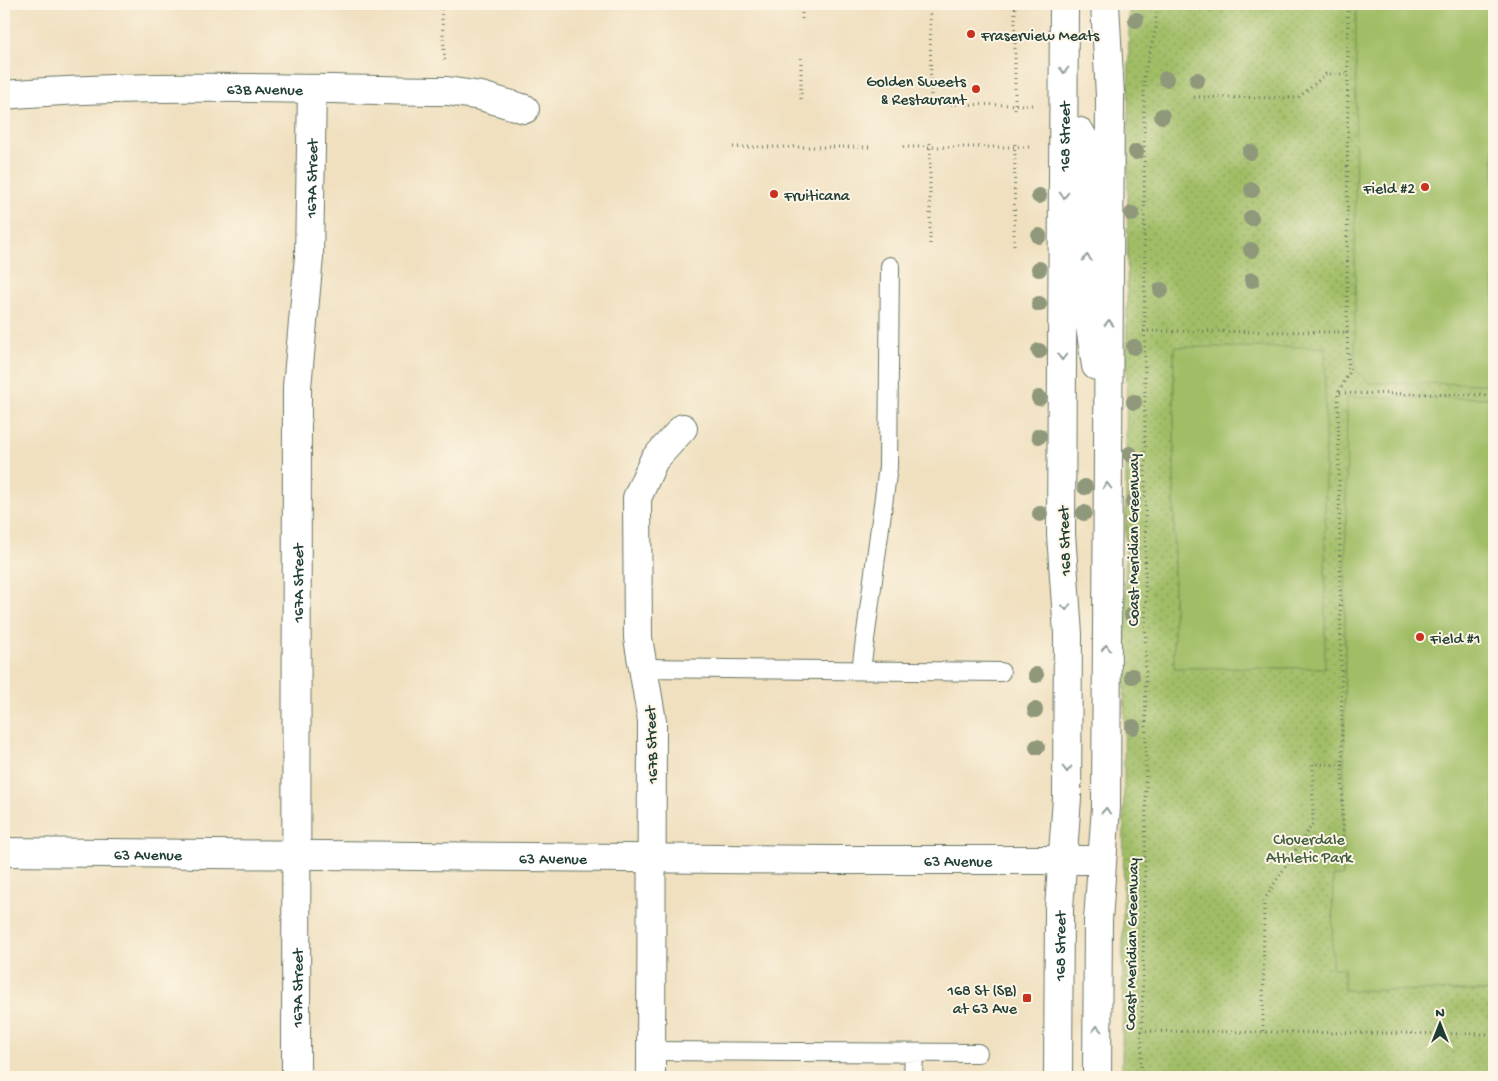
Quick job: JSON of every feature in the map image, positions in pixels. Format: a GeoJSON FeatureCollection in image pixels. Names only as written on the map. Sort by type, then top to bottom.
{"type":"FeatureCollection","features":[{"type":"Feature","properties":{"kind":"street","name":"168 Street"},"geometry":{"type":"LineString","coordinates":[[1058,1077],[1059,908],[1068,788],[1068,634],[1061,534],[1064,4]]}},
{"type":"Feature","properties":{"kind":"street"},"geometry":{"type":"LineString","coordinates":[[1097,1077],[1098,920],[1106,807],[1110,96],[1105,4]]}},
{"type":"Feature","properties":{"kind":"street","name":"63B Avenue"},"geometry":{"type":"LineString","coordinates":[[4,95],[76,89],[447,91],[481,96],[525,109]]}},
{"type":"Feature","properties":{"kind":"street","name":"167A Street"},"geometry":{"type":"LineString","coordinates":[[296,1077],[297,387],[309,257],[312,90]]}},
{"type":"Feature","properties":{"kind":"street"},"geometry":{"type":"LineString","coordinates":[[1064,128],[1080,132],[1085,141],[1088,169],[1088,315],[1093,355],[1107,391]]}},
{"type":"Feature","properties":{"kind":"street","name":"167B Street"},"geometry":{"type":"LineString","coordinates":[[651,1064],[652,720],[638,638],[637,498],[654,460],[684,428]]}},
{"type":"Feature","properties":{"kind":"street","name":"63 Avenue"},"geometry":{"type":"LineString","coordinates":[[4,852],[1102,860]]}},
{"type":"Feature","properties":{"kind":"lane"},"geometry":{"type":"LineString","coordinates":[[860,670],[888,468],[890,266]]}},
{"type":"Feature","properties":{"kind":"lane"},"geometry":{"type":"LineString","coordinates":[[643,668],[1001,672]]}},
{"type":"Feature","properties":{"kind":"lane"},"geometry":{"type":"LineString","coordinates":[[651,1064],[978,1053]]}},
{"type":"Feature","properties":{"kind":"lane"},"geometry":{"type":"LineString","coordinates":[[913,1077],[914,1054]]}},
{"type":"Feature","properties":{"kind":"path"},"geometry":{"type":"LineString","coordinates":[[441,4],[445,56]]}},
{"type":"Feature","properties":{"kind":"path"},"geometry":{"type":"LineString","coordinates":[[802,4],[802,19]]}},
{"type":"Feature","properties":{"kind":"path"},"geometry":{"type":"LineString","coordinates":[[930,4],[930,106],[1034,105]]}},
{"type":"Feature","properties":{"kind":"path"},"geometry":{"type":"LineString","coordinates":[[1015,4],[1015,106]]}},
{"type":"Feature","properties":{"kind":"path","name":"Coast Meridian Greenway"},"geometry":{"type":"LineString","coordinates":[[1141,1077],[1146,807],[1143,331],[1144,75],[1156,28],[1156,4]]}},
{"type":"Feature","properties":{"kind":"path"},"geometry":{"type":"LineString","coordinates":[[1343,836],[1344,765],[1338,393],[1349,372],[1347,332],[1348,4]]}},
{"type":"Feature","properties":{"kind":"path"},"geometry":{"type":"LineString","coordinates":[[801,56],[801,99]]}},
{"type":"Feature","properties":{"kind":"path"},"geometry":{"type":"LineString","coordinates":[[1194,97],[1298,98],[1326,74],[1348,74]]}},
{"type":"Feature","properties":{"kind":"path"},"geometry":{"type":"LineString","coordinates":[[801,140],[801,147]]}},
{"type":"Feature","properties":{"kind":"path"},"geometry":{"type":"LineString","coordinates":[[930,142],[930,244]]}},
{"type":"Feature","properties":{"kind":"path"},"geometry":{"type":"LineString","coordinates":[[1014,245],[1015,142]]}},
{"type":"Feature","properties":{"kind":"path"},"geometry":{"type":"LineString","coordinates":[[733,147],[869,147]]}},
{"type":"Feature","properties":{"kind":"path"},"geometry":{"type":"LineString","coordinates":[[903,147],[1033,147]]}},
{"type":"Feature","properties":{"kind":"path"},"geometry":{"type":"LineString","coordinates":[[1143,331],[1347,332]]}},
{"type":"Feature","properties":{"kind":"path"},"geometry":{"type":"LineString","coordinates":[[1338,393],[1494,395]]}},
{"type":"Feature","properties":{"kind":"path"},"geometry":{"type":"LineString","coordinates":[[1263,1031],[1264,900],[1313,823],[1313,764],[1344,765]]}},
{"type":"Feature","properties":{"kind":"path"},"geometry":{"type":"LineString","coordinates":[[1141,1031],[1494,1034]]}},
{"type":"Feature","properties":{"kind":"green space","name":"Cloverdale Athletic Park"},"geometry":{"type":"Polygon","coordinates":[[[1129,4],[1494,4],[1494,1077],[1122,1077],[1129,4]]]}},
{"type":"Feature","properties":{"kind":"green space","name":"Field #2"},"geometry":{"type":"Polygon","coordinates":[[[1356,4],[1494,4],[1494,384],[1370,383],[1355,370],[1356,4]]]}},
{"type":"Feature","properties":{"kind":"green space"},"geometry":{"type":"Polygon","coordinates":[[[1174,347],[1325,347],[1325,668],[1174,668],[1174,347]]]}},
{"type":"Feature","properties":{"kind":"green space","name":"Field #1"},"geometry":{"type":"Polygon","coordinates":[[[1347,397],[1494,398],[1494,991],[1344,990],[1344,968],[1332,968],[1333,876],[1343,876],[1347,397]]]}},
{"type":"Feature","properties":{"kind":"place","name":"Fraserview Meats"},"geometry":{"type":"Point","coordinates":[971,34]}},
{"type":"Feature","properties":{"kind":"place","name":"Golden Sweets & Restaurant"},"geometry":{"type":"Point","coordinates":[976,89]}},
{"type":"Feature","properties":{"kind":"place","name":"Field #2"},"geometry":{"type":"Point","coordinates":[1425,187]}},
{"type":"Feature","properties":{"kind":"place","name":"Fruiticana"},"geometry":{"type":"Point","coordinates":[774,194]}},
{"type":"Feature","properties":{"kind":"place","name":"Field #1"},"geometry":{"type":"Point","coordinates":[1420,637]}},
{"type":"Feature","properties":{"kind":"place","name":"168 St (SB) at 63 Ave"},"geometry":{"type":"Point","coordinates":[1027,998]}}]}
